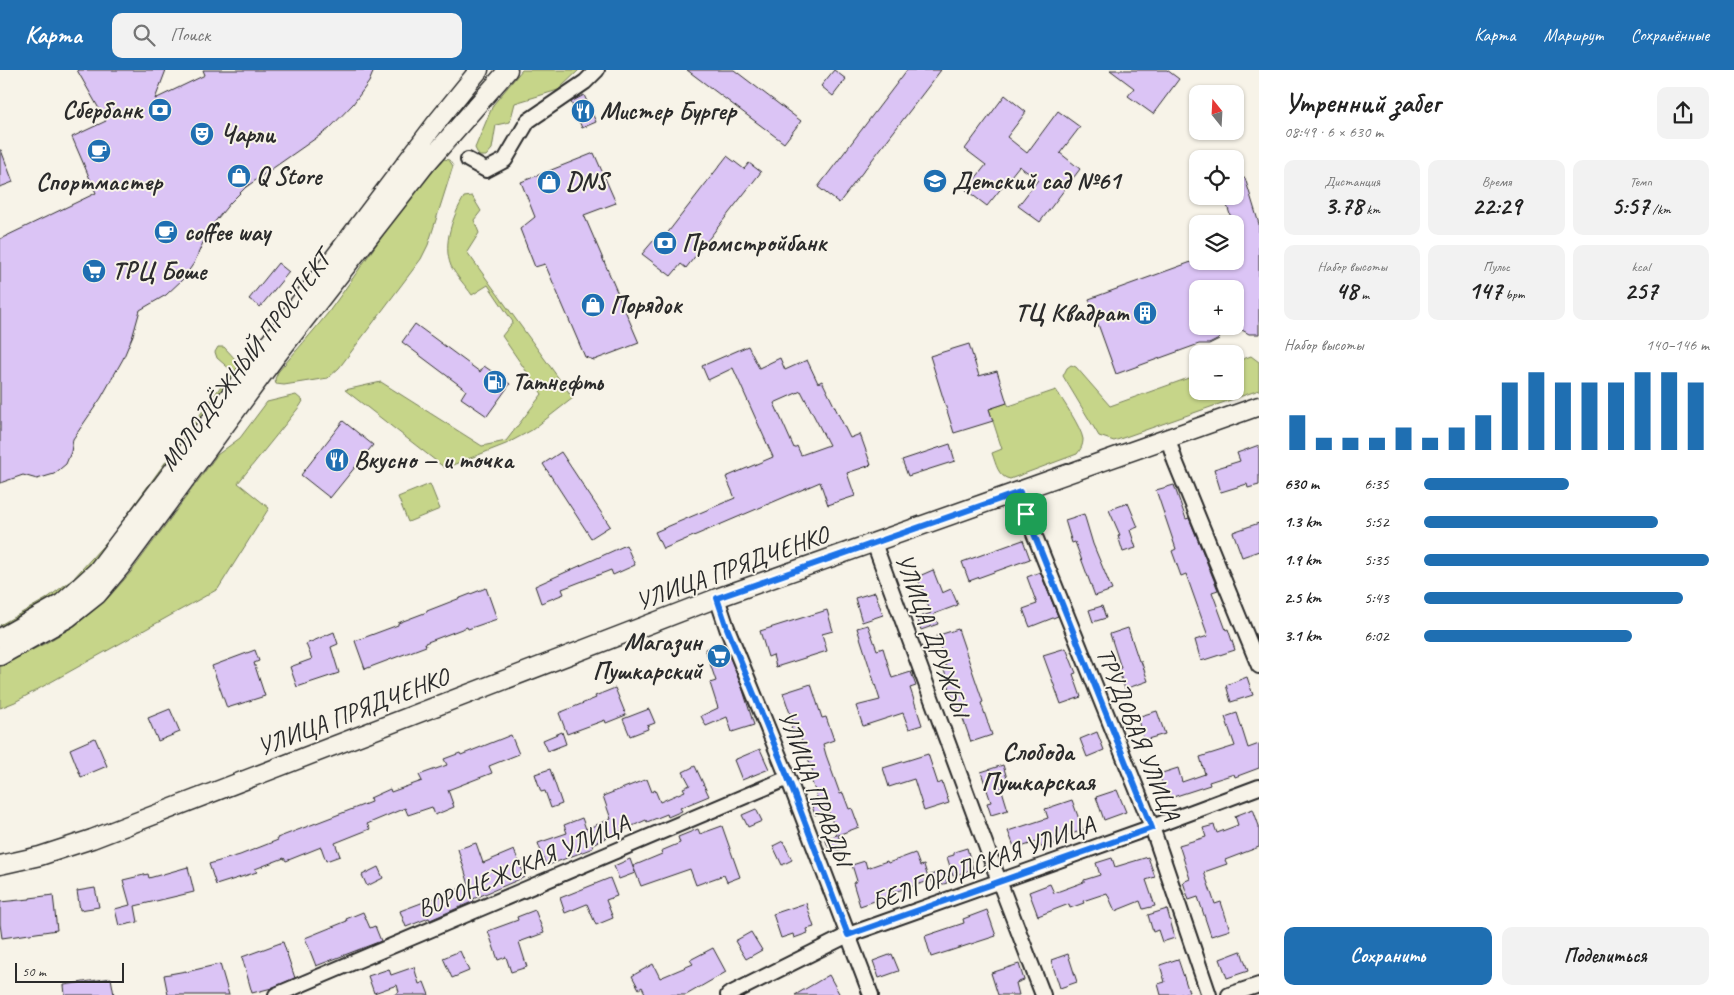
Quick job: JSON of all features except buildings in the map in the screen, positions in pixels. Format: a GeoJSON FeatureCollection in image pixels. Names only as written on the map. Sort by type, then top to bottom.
{"type":"FeatureCollection","features":[{"type":"Feature","properties":{"kind":"main road","name":"МОЛОДЁЖНЫЙ ПРОСПЕКТ"},"geometry":{"type":"LineString","coordinates":[[0,638],[62,603],[97,571],[478,70]]}},
{"type":"Feature","properties":{"kind":"main road","name":"МОЛОДЁЖНЫЙ ПРОСПЕКТ"},"geometry":{"type":"LineString","coordinates":[[0,656],[68,618],[98,595],[278,355],[426,164],[508,70]]}},
{"type":"Feature","properties":{"kind":"main road","name":"УЛИЦА ПРЯДЧЕНКО"},"geometry":{"type":"LineString","coordinates":[[0,865],[40,856],[92,839],[717,598],[1259,406]]}},
{"type":"Feature","properties":{"kind":"street"},"geometry":{"type":"LineString","coordinates":[[468,160],[486,170],[505,160],[528,121],[585,82],[597,70]]}},
{"type":"Feature","properties":{"kind":"street"},"geometry":{"type":"LineString","coordinates":[[1168,438],[1175,461],[1259,666]]}},
{"type":"Feature","properties":{"kind":"street","name":"ТРУДОВАЯ УЛИЦА"},"geometry":{"type":"LineString","coordinates":[[1020,492],[1026,514],[1152,828],[1209,995]]}},
{"type":"Feature","properties":{"kind":"street","name":"УЛИЦА ДРУЖБЫ"},"geometry":{"type":"LineString","coordinates":[[874,543],[1043,995]]}},
{"type":"Feature","properties":{"kind":"street","name":"УЛИЦА ПРАВДЫ"},"geometry":{"type":"LineString","coordinates":[[717,598],[727,628],[788,778],[871,995]]}},
{"type":"Feature","properties":{"kind":"street","name":"ВОРОНЕЖСКАЯ УЛИЦА"},"geometry":{"type":"LineString","coordinates":[[276,995],[788,778]]}},
{"type":"Feature","properties":{"kind":"street","name":"БЕЛГОРОДСКАЯ УЛИЦА"},"geometry":{"type":"LineString","coordinates":[[728,995],[848,935],[1152,828],[1259,787]]}},
{"type":"Feature","properties":{"kind":"street"},"geometry":{"type":"LineString","coordinates":[[1229,995],[1259,985]]}},
{"type":"Feature","properties":{"kind":"green space"},"geometry":{"type":"Polygon","coordinates":[[[522,70],[579,70],[558,90],[515,103],[510,122],[496,125],[492,149],[486,156],[479,156],[475,148],[493,105],[522,70]]]}},
{"type":"Feature","properties":{"kind":"green space"},"geometry":{"type":"Polygon","coordinates":[[[444,159],[449,160],[453,166],[428,245],[421,259],[339,368],[328,378],[284,385],[276,384],[275,379],[278,372],[328,313],[398,215],[444,159]]]}},
{"type":"Feature","properties":{"kind":"green space"},"geometry":{"type":"Polygon","coordinates":[[[472,196],[481,211],[474,220],[479,233],[467,252],[573,398],[532,430],[506,444],[445,468],[345,390],[381,382],[482,446],[506,441],[542,394],[502,336],[513,322],[488,285],[472,295],[451,266],[448,249],[450,230],[464,197],[472,196]]]}},
{"type":"Feature","properties":{"kind":"green space"},"geometry":{"type":"Polygon","coordinates":[[[218,347],[224,347],[236,361],[237,373],[235,379],[101,558],[72,587],[0,630],[0,625],[46,599],[73,579],[110,538],[232,371],[217,358],[215,352],[218,347]]]}},
{"type":"Feature","properties":{"kind":"green space"},"geometry":{"type":"Polygon","coordinates":[[[1251,356],[1259,362],[1259,390],[1244,395],[1244,359],[1251,356]]]}},
{"type":"Feature","properties":{"kind":"green space"},"geometry":{"type":"Polygon","coordinates":[[[1071,365],[1076,367],[1110,406],[1189,378],[1189,400],[1231,400],[1114,441],[1099,436],[1063,376],[1067,368],[1071,365]]]}},
{"type":"Feature","properties":{"kind":"green space"},"geometry":{"type":"Polygon","coordinates":[[[1056,390],[1082,434],[1081,449],[1077,454],[1010,479],[1006,478],[1000,473],[992,453],[1002,449],[989,409],[1007,403],[1009,406],[1056,390]]]}},
{"type":"Feature","properties":{"kind":"green space"},"geometry":{"type":"Polygon","coordinates":[[[296,395],[303,401],[300,406],[238,483],[269,508],[218,589],[15,702],[0,708],[0,666],[46,643],[76,625],[108,598],[131,572],[217,455],[240,438],[267,402],[296,395]]]}},
{"type":"Feature","properties":{"kind":"green space"},"geometry":{"type":"Polygon","coordinates":[[[430,484],[440,509],[408,522],[398,497],[430,484]]]}},
{"type":"Feature","properties":{"kind":"place","name":"Сбербанк"},"geometry":{"type":"Point","coordinates":[160,110]}},
{"type":"Feature","properties":{"kind":"place","name":"Мистер Бургер"},"geometry":{"type":"Point","coordinates":[583,111]}},
{"type":"Feature","properties":{"kind":"place","name":"Чарли"},"geometry":{"type":"Point","coordinates":[202,134]}},
{"type":"Feature","properties":{"kind":"place","name":"Спортмастер"},"geometry":{"type":"Point","coordinates":[99,151]}},
{"type":"Feature","properties":{"kind":"place","name":"Q Store"},"geometry":{"type":"Point","coordinates":[239,176]}},
{"type":"Feature","properties":{"kind":"place","name":"Детский сад №61"},"geometry":{"type":"Point","coordinates":[935,181]}},
{"type":"Feature","properties":{"kind":"place","name":"DNS"},"geometry":{"type":"Point","coordinates":[549,182]}},
{"type":"Feature","properties":{"kind":"place","name":"coffee way"},"geometry":{"type":"Point","coordinates":[166,232]}},
{"type":"Feature","properties":{"kind":"place","name":"Промстройбанк"},"geometry":{"type":"Point","coordinates":[665,243]}},
{"type":"Feature","properties":{"kind":"place","name":"ТРЦ Боше"},"geometry":{"type":"Point","coordinates":[94,271]}},
{"type":"Feature","properties":{"kind":"place","name":"Порядок"},"geometry":{"type":"Point","coordinates":[593,305]}},
{"type":"Feature","properties":{"kind":"place","name":"ТЦ Квадрат"},"geometry":{"type":"Point","coordinates":[1145,313]}},
{"type":"Feature","properties":{"kind":"place","name":"Татнефть"},"geometry":{"type":"Point","coordinates":[495,382]}},
{"type":"Feature","properties":{"kind":"place","name":"Вкусно — и точка"},"geometry":{"type":"Point","coordinates":[337,460]}},
{"type":"Feature","properties":{"kind":"place","name":"Магазин Пушкарский"},"geometry":{"type":"Point","coordinates":[719,656]}},
{"type":"Feature","properties":{"kind":"district","name":"Слобода Пушкарская"},"geometry":{"type":"Point","coordinates":[1038,766]}},
{"type":"Feature","properties":{"kind":"route"},"geometry":{"type":"LineString","coordinates":[[1020,492],[1026,514],[1152,828],[848,935],[788,778],[727,628],[717,598],[1020,492]]}}]}
